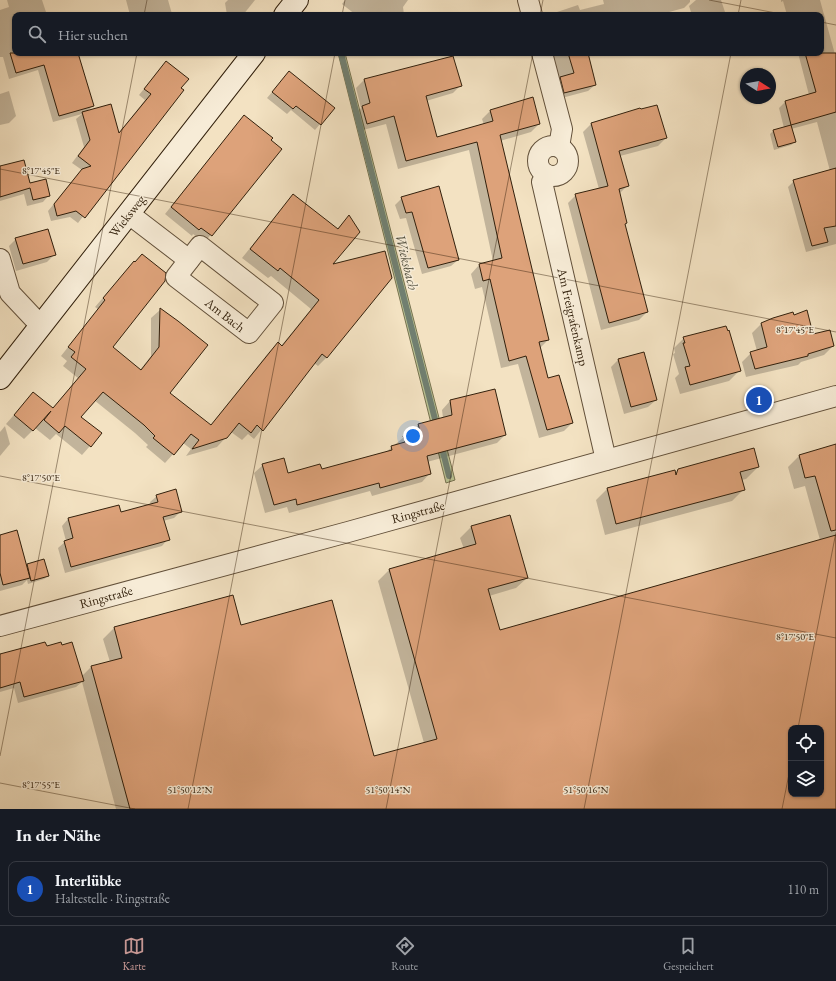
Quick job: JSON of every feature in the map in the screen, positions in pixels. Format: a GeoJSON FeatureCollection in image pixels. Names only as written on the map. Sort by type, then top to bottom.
{"type":"FeatureCollection","features":[{"type":"Feature","properties":{"kind":"street"},"geometry":{"type":"LineString","coordinates":[[287,12],[297,0]]}},
{"type":"Feature","properties":{"kind":"street"},"geometry":{"type":"LineString","coordinates":[[528,0],[531,12]]}},
{"type":"Feature","properties":{"kind":"street","name":"Wieksweg"},"geometry":{"type":"LineString","coordinates":[[0,378],[252,56]]}},
{"type":"Feature","properties":{"kind":"street","name":"Am Freigrafenkamp"},"geometry":{"type":"LineString","coordinates":[[543,56],[562,129],[559,147],[552,145],[540,151],[538,165],[546,175],[542,182],[606,460]]}},
{"type":"Feature","properties":{"kind":"street"},"geometry":{"type":"LineString","coordinates":[[129,214],[189,260]]}},
{"type":"Feature","properties":{"kind":"street","name":"Am Bach"},"geometry":{"type":"LineString","coordinates":[[200,246],[273,303],[249,333],[176,277],[189,260],[200,246]]}},
{"type":"Feature","properties":{"kind":"street"},"geometry":{"type":"LineString","coordinates":[[0,259],[10,293],[41,326]]}},
{"type":"Feature","properties":{"kind":"street","name":"Ringstraße"},"geometry":{"type":"LineString","coordinates":[[0,626],[836,396]]}},
{"type":"Feature","properties":{"kind":"green space"},"geometry":{"type":"Polygon","coordinates":[[[339,56],[346,56],[455,480],[446,483],[339,56]]]}},
{"type":"Feature","properties":{"kind":"building"},"geometry":{"type":"Polygon","coordinates":[[[10,53],[12,53],[12,56],[79,56],[94,106],[59,116],[44,65],[16,73],[10,53]]]}},
{"type":"Feature","properties":{"kind":"building"},"geometry":{"type":"Polygon","coordinates":[[[824,53],[836,53],[836,112],[791,125],[785,101],[816,92],[806,56],[824,56],[824,53]]]}},
{"type":"Feature","properties":{"kind":"building"},"geometry":{"type":"Polygon","coordinates":[[[453,56],[462,86],[426,96],[437,137],[493,121],[490,110],[533,97],[540,124],[500,135],[549,340],[539,342],[548,378],[559,375],[573,423],[547,430],[526,356],[509,361],[490,279],[483,281],[479,264],[502,258],[477,142],[406,161],[394,116],[367,124],[362,106],[370,103],[364,79],[453,56]]]}},
{"type":"Feature","properties":{"kind":"building"},"geometry":{"type":"Polygon","coordinates":[[[569,56],[589,56],[596,85],[564,93],[560,77],[574,73],[569,56]]]}},
{"type":"Feature","properties":{"kind":"building"},"geometry":{"type":"Polygon","coordinates":[[[166,61],[189,79],[181,88],[184,90],[85,218],[76,211],[57,216],[54,204],[82,169],[91,166],[78,156],[90,140],[82,112],[111,104],[119,133],[151,94],[144,89],[166,61]]]}},
{"type":"Feature","properties":{"kind":"building"},"geometry":{"type":"Polygon","coordinates":[[[289,71],[335,108],[321,125],[296,106],[293,109],[272,92],[289,71]]]}},
{"type":"Feature","properties":{"kind":"building"},"geometry":{"type":"Polygon","coordinates":[[[657,105],[667,138],[619,151],[629,186],[619,189],[627,223],[625,224],[648,312],[609,323],[575,194],[608,186],[591,123],[640,108],[657,105]]]}},
{"type":"Feature","properties":{"kind":"building"},"geometry":{"type":"Polygon","coordinates":[[[244,115],[273,138],[271,140],[282,149],[212,236],[201,228],[199,230],[171,207],[244,115]]]}},
{"type":"Feature","properties":{"kind":"building"},"geometry":{"type":"Polygon","coordinates":[[[791,125],[796,142],[778,147],[773,130],[791,125]]]}},
{"type":"Feature","properties":{"kind":"building"},"geometry":{"type":"Polygon","coordinates":[[[24,160],[30,183],[46,179],[50,196],[33,200],[30,188],[0,197],[0,166],[24,160]]]}},
{"type":"Feature","properties":{"kind":"building"},"geometry":{"type":"Polygon","coordinates":[[[836,168],[836,226],[824,228],[828,242],[812,246],[793,180],[836,168]]]}},
{"type":"Feature","properties":{"kind":"building"},"geometry":{"type":"Polygon","coordinates":[[[439,186],[459,260],[428,268],[412,212],[406,213],[401,197],[439,186]]]}},
{"type":"Feature","properties":{"kind":"building"},"geometry":{"type":"Polygon","coordinates":[[[293,194],[338,229],[349,215],[360,232],[333,264],[385,251],[392,278],[327,358],[322,354],[263,431],[257,425],[251,433],[239,423],[227,438],[192,449],[199,440],[191,434],[174,455],[153,438],[155,436],[144,425],[103,392],[81,417],[102,433],[91,447],[65,426],[59,433],[44,420],[51,411],[33,431],[14,415],[33,392],[53,408],[86,369],[71,357],[75,352],[68,347],[105,300],[103,298],[134,261],[135,262],[142,254],[166,273],[165,281],[113,347],[141,370],[159,347],[160,308],[178,321],[208,345],[170,393],[211,425],[278,342],[282,346],[319,300],[280,268],[278,271],[250,249],[293,194]]]}},
{"type":"Feature","properties":{"kind":"building"},"geometry":{"type":"Polygon","coordinates":[[[48,229],[56,255],[23,264],[15,238],[48,229]]]}},
{"type":"Feature","properties":{"kind":"building"},"geometry":{"type":"Polygon","coordinates":[[[807,310],[813,334],[830,330],[834,346],[808,354],[808,356],[755,369],[750,352],[767,347],[761,323],[793,312],[794,315],[807,310]]]}},
{"type":"Feature","properties":{"kind":"building"},"geometry":{"type":"Polygon","coordinates":[[[726,326],[728,331],[729,330],[741,371],[690,385],[685,367],[690,366],[683,343],[685,343],[683,337],[726,326]]]}},
{"type":"Feature","properties":{"kind":"building"},"geometry":{"type":"Polygon","coordinates":[[[644,352],[657,400],[631,407],[618,359],[644,352]]]}},
{"type":"Feature","properties":{"kind":"building"},"geometry":{"type":"Polygon","coordinates":[[[495,389],[506,435],[427,456],[431,474],[380,488],[379,483],[297,505],[296,499],[274,505],[262,464],[284,458],[288,473],[320,464],[322,469],[392,450],[391,446],[405,442],[403,436],[420,431],[418,424],[452,415],[450,400],[495,389]]]}},
{"type":"Feature","properties":{"kind":"building"},"geometry":{"type":"Polygon","coordinates":[[[836,444],[836,530],[831,531],[815,476],[805,478],[799,455],[836,444]]]}},
{"type":"Feature","properties":{"kind":"building"},"geometry":{"type":"Polygon","coordinates":[[[754,448],[759,467],[740,472],[745,490],[616,524],[607,488],[675,470],[676,475],[678,469],[754,448]]]}},
{"type":"Feature","properties":{"kind":"building"},"geometry":{"type":"Polygon","coordinates":[[[176,489],[182,512],[163,517],[170,540],[71,567],[64,541],[73,538],[68,518],[119,505],[121,512],[158,502],[156,495],[176,489]]]}},
{"type":"Feature","properties":{"kind":"building"},"geometry":{"type":"Polygon","coordinates":[[[510,515],[528,578],[488,589],[500,630],[836,535],[836,809],[130,809],[91,666],[122,658],[114,627],[233,595],[241,625],[332,600],[374,756],[437,739],[389,569],[476,544],[471,526],[510,515]]]}},
{"type":"Feature","properties":{"kind":"building"},"geometry":{"type":"Polygon","coordinates":[[[17,530],[30,578],[3,585],[0,573],[0,535],[17,530]]]}},
{"type":"Feature","properties":{"kind":"building"},"geometry":{"type":"Polygon","coordinates":[[[44,559],[49,576],[31,581],[27,564],[44,559]]]}},
{"type":"Feature","properties":{"kind":"building"},"geometry":{"type":"Polygon","coordinates":[[[45,642],[47,646],[61,642],[62,645],[72,642],[84,681],[24,697],[20,682],[0,688],[0,654],[45,642]]]}},
{"type":"Feature","properties":{"kind":"waterway","name":"Wieksbach"},"geometry":{"type":"LineString","coordinates":[[342,56],[437,427]]}},
{"type":"Feature","properties":{"kind":"waterway","name":"Wieksbach"},"geometry":{"type":"LineString","coordinates":[[441,444],[449,476]]}},
{"type":"Feature","properties":{"kind":"place","name":"Interlübke"},"geometry":{"type":"Point","coordinates":[759,400]}}]}
